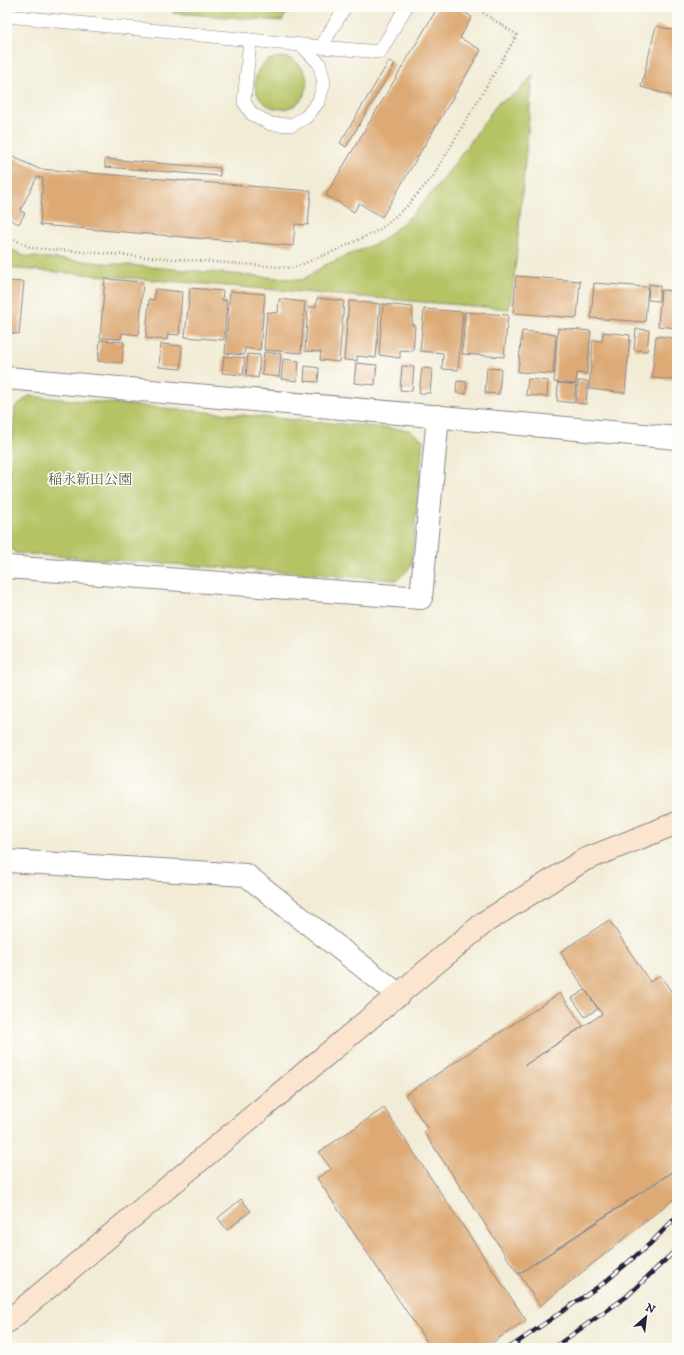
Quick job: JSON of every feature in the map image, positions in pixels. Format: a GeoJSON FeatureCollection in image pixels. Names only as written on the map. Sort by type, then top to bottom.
{"type":"FeatureCollection","features":[{"type":"Feature","properties":{"kind":"street"},"geometry":{"type":"LineString","coordinates":[[7,378],[677,438]]}},
{"type":"Feature","properties":{"kind":"street"},"geometry":{"type":"LineString","coordinates":[[7,567],[421,598],[438,416]]}},
{"type":"Feature","properties":{"kind":"street"},"geometry":{"type":"LineString","coordinates":[[7,1322],[485,922],[584,860],[677,823]]}},
{"type":"Feature","properties":{"kind":"street"},"geometry":{"type":"LineString","coordinates":[[7,861],[246,875],[399,995]]}},
{"type":"Feature","properties":{"kind":"lane"},"geometry":{"type":"LineString","coordinates":[[321,47],[345,7]]}},
{"type":"Feature","properties":{"kind":"lane"},"geometry":{"type":"LineString","coordinates":[[7,16],[380,52],[406,7]]}},
{"type":"Feature","properties":{"kind":"lane"},"geometry":{"type":"LineString","coordinates":[[250,40],[244,102],[252,114],[271,124],[292,125],[306,117],[319,101],[324,82],[319,63],[301,45]]}},
{"type":"Feature","properties":{"kind":"path"},"geometry":{"type":"LineString","coordinates":[[7,236],[32,248],[293,268],[381,229],[407,206],[433,176],[517,35],[474,7]]}},
{"type":"Feature","properties":{"kind":"green space"},"geometry":{"type":"Polygon","coordinates":[[[172,7],[290,7],[282,21],[173,13],[172,7]]]}},
{"type":"Feature","properties":{"kind":"green space"},"geometry":{"type":"Polygon","coordinates":[[[276,57],[286,57],[295,61],[303,69],[307,78],[307,88],[303,97],[295,105],[286,109],[276,109],[267,105],[259,97],[255,88],[255,78],[259,69],[267,61],[276,57]]]}},
{"type":"Feature","properties":{"kind":"green space"},"geometry":{"type":"Polygon","coordinates":[[[533,75],[515,271],[509,309],[7,268],[7,247],[24,256],[302,280],[325,265],[381,241],[412,215],[442,181],[498,103],[517,93],[533,75]]]}},
{"type":"Feature","properties":{"kind":"green space","name":"稲永新田公園"},"geometry":{"type":"Polygon","coordinates":[[[29,396],[410,430],[423,440],[411,567],[397,580],[15,553],[7,541],[7,512],[15,407],[29,396]]]}},
{"type":"Feature","properties":{"kind":"building"},"geometry":{"type":"Polygon","coordinates":[[[438,7],[456,7],[472,17],[460,38],[481,50],[382,217],[359,203],[354,212],[326,195],[438,7]]]}},
{"type":"Feature","properties":{"kind":"building"},"geometry":{"type":"Polygon","coordinates":[[[656,26],[677,31],[677,97],[641,87],[656,26]]]}},
{"type":"Feature","properties":{"kind":"building"},"geometry":{"type":"Polygon","coordinates":[[[389,61],[395,64],[346,147],[340,143],[389,61]]]}},
{"type":"Feature","properties":{"kind":"building"},"geometry":{"type":"Polygon","coordinates":[[[7,154],[39,169],[311,191],[308,225],[295,224],[293,246],[40,225],[43,178],[37,177],[20,211],[25,213],[19,224],[7,218],[7,154]]]}},
{"type":"Feature","properties":{"kind":"building"},"geometry":{"type":"Polygon","coordinates":[[[105,159],[220,168],[220,176],[105,167],[105,159]]]}},
{"type":"Feature","properties":{"kind":"building"},"geometry":{"type":"Polygon","coordinates":[[[516,276],[580,281],[577,318],[513,313],[516,276]]]}},
{"type":"Feature","properties":{"kind":"building"},"geometry":{"type":"Polygon","coordinates":[[[105,279],[143,282],[139,335],[122,333],[121,339],[100,338],[105,279]]]}},
{"type":"Feature","properties":{"kind":"building"},"geometry":{"type":"Polygon","coordinates":[[[7,281],[24,282],[19,334],[7,333],[7,281]]]}},
{"type":"Feature","properties":{"kind":"building"},"geometry":{"type":"Polygon","coordinates":[[[594,283],[648,287],[645,322],[591,318],[594,283]]]}},
{"type":"Feature","properties":{"kind":"building"},"geometry":{"type":"Polygon","coordinates":[[[649,284],[660,286],[659,301],[648,300],[649,284]]]}},
{"type":"Feature","properties":{"kind":"building"},"geometry":{"type":"Polygon","coordinates":[[[190,288],[223,291],[222,300],[227,301],[224,340],[185,337],[190,288]]]}},
{"type":"Feature","properties":{"kind":"building"},"geometry":{"type":"Polygon","coordinates":[[[155,289],[182,292],[179,335],[168,334],[167,340],[146,338],[149,299],[154,300],[155,289]]]}},
{"type":"Feature","properties":{"kind":"building"},"geometry":{"type":"Polygon","coordinates":[[[661,290],[677,291],[677,328],[658,326],[661,290]]]}},
{"type":"Feature","properties":{"kind":"building"},"geometry":{"type":"Polygon","coordinates":[[[230,291],[265,294],[260,350],[245,348],[244,355],[225,353],[230,291]]]}},
{"type":"Feature","properties":{"kind":"building"},"geometry":{"type":"Polygon","coordinates":[[[317,298],[344,301],[339,362],[320,360],[321,352],[305,351],[308,307],[316,307],[317,298]]]}},
{"type":"Feature","properties":{"kind":"building"},"geometry":{"type":"Polygon","coordinates":[[[279,299],[305,302],[301,353],[264,350],[267,312],[278,313],[279,299]]]}},
{"type":"Feature","properties":{"kind":"building"},"geometry":{"type":"Polygon","coordinates":[[[349,301],[380,304],[376,358],[357,356],[357,361],[344,360],[349,301]]]}},
{"type":"Feature","properties":{"kind":"building"},"geometry":{"type":"Polygon","coordinates":[[[383,304],[413,307],[412,325],[415,325],[413,351],[400,350],[400,358],[379,355],[383,304]]]}},
{"type":"Feature","properties":{"kind":"building"},"geometry":{"type":"Polygon","coordinates":[[[424,309],[463,312],[458,370],[442,369],[443,353],[420,351],[424,309]]]}},
{"type":"Feature","properties":{"kind":"building"},"geometry":{"type":"Polygon","coordinates":[[[465,312],[508,315],[504,357],[462,354],[465,312]]]}},
{"type":"Feature","properties":{"kind":"building"},"geometry":{"type":"Polygon","coordinates":[[[558,328],[591,331],[587,374],[577,373],[576,384],[554,382],[558,328]]]}},
{"type":"Feature","properties":{"kind":"building"},"geometry":{"type":"Polygon","coordinates":[[[636,329],[649,330],[647,351],[634,350],[636,329]]]}},
{"type":"Feature","properties":{"kind":"building"},"geometry":{"type":"Polygon","coordinates":[[[522,331],[556,334],[553,374],[518,372],[522,331]]]}},
{"type":"Feature","properties":{"kind":"building"},"geometry":{"type":"Polygon","coordinates":[[[603,332],[630,335],[625,393],[589,389],[593,340],[602,341],[603,332]]]}},
{"type":"Feature","properties":{"kind":"building"},"geometry":{"type":"Polygon","coordinates":[[[656,336],[677,338],[677,380],[652,378],[656,336]]]}},
{"type":"Feature","properties":{"kind":"building"},"geometry":{"type":"Polygon","coordinates":[[[100,340],[124,342],[122,363],[98,361],[100,340]]]}},
{"type":"Feature","properties":{"kind":"building"},"geometry":{"type":"Polygon","coordinates":[[[161,344],[182,346],[181,369],[159,367],[161,344]]]}},
{"type":"Feature","properties":{"kind":"building"},"geometry":{"type":"Polygon","coordinates":[[[264,352],[281,354],[279,377],[262,375],[264,352]]]}},
{"type":"Feature","properties":{"kind":"building"},"geometry":{"type":"Polygon","coordinates":[[[248,354],[260,355],[258,378],[246,376],[248,354]]]}},
{"type":"Feature","properties":{"kind":"building"},"geometry":{"type":"Polygon","coordinates":[[[224,356],[245,358],[243,375],[222,373],[224,356]]]}},
{"type":"Feature","properties":{"kind":"building"},"geometry":{"type":"Polygon","coordinates":[[[283,359],[299,361],[297,381],[281,379],[283,359]]]}},
{"type":"Feature","properties":{"kind":"building"},"geometry":{"type":"Polygon","coordinates":[[[356,363],[377,365],[375,385],[354,383],[356,363]]]}},
{"type":"Feature","properties":{"kind":"building"},"geometry":{"type":"Polygon","coordinates":[[[305,366],[319,368],[318,382],[304,381],[305,366]]]}},
{"type":"Feature","properties":{"kind":"building"},"geometry":{"type":"Polygon","coordinates":[[[402,366],[414,367],[412,391],[400,390],[402,366]]]}},
{"type":"Feature","properties":{"kind":"building"},"geometry":{"type":"Polygon","coordinates":[[[422,368],[432,369],[430,393],[419,393],[422,368]]]}},
{"type":"Feature","properties":{"kind":"building"},"geometry":{"type":"Polygon","coordinates":[[[487,368],[501,369],[499,394],[485,393],[487,368]]]}},
{"type":"Feature","properties":{"kind":"building"},"geometry":{"type":"Polygon","coordinates":[[[528,379],[548,381],[547,397],[526,395],[528,379]]]}},
{"type":"Feature","properties":{"kind":"building"},"geometry":{"type":"Polygon","coordinates":[[[457,381],[467,382],[466,394],[456,393],[457,381]]]}},
{"type":"Feature","properties":{"kind":"building"},"geometry":{"type":"Polygon","coordinates":[[[578,381],[588,381],[586,404],[576,403],[578,381]]]}},
{"type":"Feature","properties":{"kind":"building"},"geometry":{"type":"Polygon","coordinates":[[[558,383],[576,385],[574,403],[557,401],[558,383]]]}},
{"type":"Feature","properties":{"kind":"building"},"geometry":{"type":"Polygon","coordinates":[[[609,920],[650,982],[660,975],[677,1000],[677,1168],[518,1274],[424,1132],[428,1129],[405,1095],[560,993],[583,1026],[525,1065],[602,1014],[560,952],[609,920]]]}},
{"type":"Feature","properties":{"kind":"building"},"geometry":{"type":"Polygon","coordinates":[[[585,990],[598,1009],[585,1017],[572,998],[585,990]]]}},
{"type":"Feature","properties":{"kind":"building"},"geometry":{"type":"Polygon","coordinates":[[[384,1108],[526,1320],[484,1348],[431,1348],[317,1178],[331,1169],[319,1152],[384,1108]]]}},
{"type":"Feature","properties":{"kind":"building"},"geometry":{"type":"Polygon","coordinates":[[[677,1169],[677,1196],[540,1306],[519,1274],[677,1169]]]}},
{"type":"Feature","properties":{"kind":"building"},"geometry":{"type":"Polygon","coordinates":[[[241,1199],[251,1211],[227,1230],[218,1218],[241,1199]]]}},
{"type":"Feature","properties":{"kind":"railway"},"geometry":{"type":"LineString","coordinates":[[509,1348],[605,1282],[651,1243],[677,1216]]}},
{"type":"Feature","properties":{"kind":"railway"},"geometry":{"type":"LineString","coordinates":[[553,1348],[626,1297],[677,1249]]}}]}
